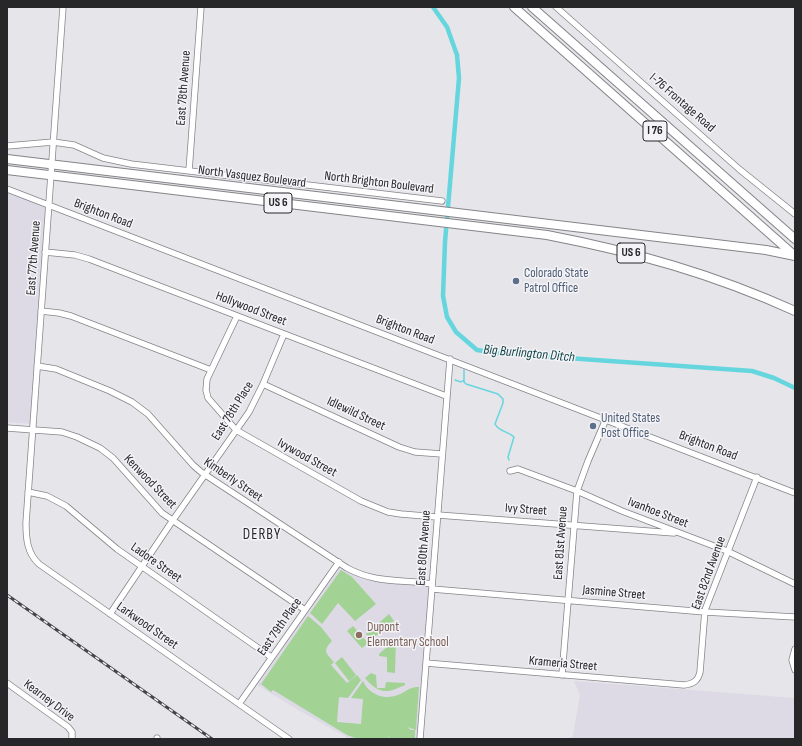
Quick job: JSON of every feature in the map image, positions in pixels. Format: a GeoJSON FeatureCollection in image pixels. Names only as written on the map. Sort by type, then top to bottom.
{"type":"FeatureCollection","features":[{"type":"Feature","properties":{"kind":"highway","name":"I 76"},"geometry":{"type":"LineString","coordinates":[[514,7],[795,256]]}},
{"type":"Feature","properties":{"kind":"highway","name":"I 76"},"geometry":{"type":"LineString","coordinates":[[532,7],[795,239]]}},
{"type":"Feature","properties":{"kind":"highway","name":"North Vasquez Boulevard"},"geometry":{"type":"LineString","coordinates":[[7,159],[495,218]]}},
{"type":"Feature","properties":{"kind":"highway","name":"North Vasquez Boulevard"},"geometry":{"type":"LineString","coordinates":[[7,170],[493,228]]}},
{"type":"Feature","properties":{"kind":"highway","name":"US 6"},"geometry":{"type":"LineString","coordinates":[[495,218],[766,250],[795,256]]}},
{"type":"Feature","properties":{"kind":"highway"},"geometry":{"type":"LineString","coordinates":[[493,228],[495,218]]}},
{"type":"Feature","properties":{"kind":"highway","name":"US 6"},"geometry":{"type":"LineString","coordinates":[[493,228],[547,235],[630,252],[725,282],[795,311]]}},
{"type":"Feature","properties":{"kind":"street","name":"East 77th Avenue"},"geometry":{"type":"LineString","coordinates":[[27,512],[63,7]]}},
{"type":"Feature","properties":{"kind":"street","name":"East 78th Avenue"},"geometry":{"type":"LineString","coordinates":[[189,171],[201,7]]}},
{"type":"Feature","properties":{"kind":"street","name":"I-76 Frontage Road"},"geometry":{"type":"LineString","coordinates":[[556,7],[739,169],[795,214]]}},
{"type":"Feature","properties":{"kind":"street","name":"North Brighton Boulevard"},"geometry":{"type":"LineString","coordinates":[[7,146],[53,142],[74,146],[102,158],[122,163],[442,201]]}},
{"type":"Feature","properties":{"kind":"street","name":"Brighton Road"},"geometry":{"type":"LineString","coordinates":[[7,189],[757,477],[795,493]]}},
{"type":"Feature","properties":{"kind":"street","name":"Hollywood Street"},"geometry":{"type":"LineString","coordinates":[[46,252],[75,255],[89,259],[446,396]]}},
{"type":"Feature","properties":{"kind":"street"},"geometry":{"type":"LineString","coordinates":[[41,311],[72,316],[211,370]]}},
{"type":"Feature","properties":{"kind":"street","name":"Ivywood Street"},"geometry":{"type":"LineString","coordinates":[[237,316],[206,383],[207,394],[210,401],[236,430],[376,508],[401,514],[437,516]]}},
{"type":"Feature","properties":{"kind":"street","name":"East 78th Place"},"geometry":{"type":"LineString","coordinates":[[110,614],[173,520],[249,412],[263,384],[284,334]]}},
{"type":"Feature","properties":{"kind":"street","name":"East 80th Avenue"},"geometry":{"type":"LineString","coordinates":[[420,739],[450,359]]}},
{"type":"Feature","properties":{"kind":"street","name":"Kimberly Street"},"geometry":{"type":"LineString","coordinates":[[37,366],[51,368],[110,390],[132,402],[148,414],[193,465],[205,475],[357,573],[368,577],[432,587]]}},
{"type":"Feature","properties":{"kind":"street","name":"Idlewild Street"},"geometry":{"type":"LineString","coordinates":[[263,384],[405,449],[415,452],[442,454]]}},
{"type":"Feature","properties":{"kind":"street","name":"East 81st Avenue"},"geometry":{"type":"LineString","coordinates":[[562,675],[573,525],[577,491],[606,419]]}},
{"type":"Feature","properties":{"kind":"street","name":"Kenwood Street"},"geometry":{"type":"LineString","coordinates":[[7,428],[67,434],[100,448],[119,464],[157,509],[305,610]]}},
{"type":"Feature","properties":{"kind":"street","name":"Ivanhoe Street"},"geometry":{"type":"LineString","coordinates":[[510,471],[518,469],[577,491],[622,511],[727,551],[795,584]]}},
{"type":"Feature","properties":{"kind":"street","name":"East 82nd Avenue"},"geometry":{"type":"LineString","coordinates":[[697,680],[700,672],[705,612],[727,551],[757,477]]}},
{"type":"Feature","properties":{"kind":"street","name":"Ladore Street"},"geometry":{"type":"LineString","coordinates":[[28,492],[58,500],[118,549],[271,657]]}},
{"type":"Feature","properties":{"kind":"street","name":"Larkwood Street"},"geometry":{"type":"LineString","coordinates":[[27,512],[26,532],[30,554],[34,559],[289,739]]}},
{"type":"Feature","properties":{"kind":"street","name":"Ivy Street"},"geometry":{"type":"LineString","coordinates":[[437,516],[684,534]]}},
{"type":"Feature","properties":{"kind":"street","name":"East 79th Place"},"geometry":{"type":"LineString","coordinates":[[239,704],[338,562]]}},
{"type":"Feature","properties":{"kind":"street","name":"Jasmine Street"},"geometry":{"type":"LineString","coordinates":[[432,587],[705,612],[795,617]]}},
{"type":"Feature","properties":{"kind":"street"},"geometry":{"type":"LineString","coordinates":[[795,649],[792,660],[795,670]]}},
{"type":"Feature","properties":{"kind":"street","name":"Krameria Street"},"geometry":{"type":"LineString","coordinates":[[426,663],[684,685],[692,684],[697,680]]}},
{"type":"Feature","properties":{"kind":"street","name":"Kearney Drive"},"geometry":{"type":"LineString","coordinates":[[7,683],[68,727],[72,732],[72,739]]}},
{"type":"Feature","properties":{"kind":"shaded area"},"geometry":{"type":"Polygon","coordinates":[[[7,189],[47,204],[33,424],[7,422],[7,189]]]}},
{"type":"Feature","properties":{"kind":"shaded area","name":"Dupont Elementary School"},"geometry":{"type":"Polygon","coordinates":[[[340,566],[355,576],[367,580],[430,586],[417,739],[350,739],[257,685],[340,566]]]}},
{"type":"Feature","properties":{"kind":"shaded area"},"geometry":{"type":"Polygon","coordinates":[[[574,681],[795,698],[795,739],[571,739],[580,695],[574,681]]]}},
{"type":"Feature","properties":{"kind":"green space"},"geometry":{"type":"Polygon","coordinates":[[[341,570],[352,577],[376,604],[355,621],[338,603],[322,624],[310,613],[341,570]]]}},
{"type":"Feature","properties":{"kind":"green space"},"geometry":{"type":"Polygon","coordinates":[[[389,614],[394,621],[371,640],[366,634],[389,614]]]}},
{"type":"Feature","properties":{"kind":"green space"},"geometry":{"type":"Polygon","coordinates":[[[308,616],[321,627],[332,641],[326,650],[327,654],[334,662],[331,665],[347,683],[357,675],[361,680],[348,698],[339,697],[337,722],[361,724],[363,699],[351,698],[363,681],[373,693],[387,697],[398,695],[411,688],[419,687],[416,730],[407,727],[411,730],[415,730],[415,739],[389,739],[389,735],[388,739],[358,739],[347,735],[273,690],[271,692],[261,684],[308,616]]]}},
{"type":"Feature","properties":{"kind":"green space"},"geometry":{"type":"Polygon","coordinates":[[[353,626],[368,643],[362,648],[347,631],[353,626]]]}},
{"type":"Feature","properties":{"kind":"green space"},"geometry":{"type":"Polygon","coordinates":[[[396,639],[395,673],[387,672],[387,657],[379,656],[379,654],[396,639]]]}},
{"type":"Feature","properties":{"kind":"green space"},"geometry":{"type":"Polygon","coordinates":[[[342,657],[356,675],[349,681],[335,663],[342,657]]]}},
{"type":"Feature","properties":{"kind":"green space"},"geometry":{"type":"Polygon","coordinates":[[[371,673],[376,675],[377,688],[385,688],[386,682],[405,683],[405,685],[388,691],[379,690],[365,678],[371,673]]]}},
{"type":"Feature","properties":{"kind":"waterway","name":"Big Burlington Ditch"},"geometry":{"type":"LineString","coordinates":[[433,7],[447,27],[457,55],[459,78],[445,242],[443,296],[447,317],[456,332],[477,350],[496,353],[752,371],[774,378],[795,388]]}},
{"type":"Feature","properties":{"kind":"waterway"},"geometry":{"type":"LineString","coordinates":[[464,370],[464,382],[466,384],[498,394],[503,399],[503,403],[495,424],[499,429],[514,437],[508,457],[509,460]]}},
{"type":"Feature","properties":{"kind":"waterway"},"geometry":{"type":"LineString","coordinates":[[455,380],[461,382],[464,380]]}},
{"type":"Feature","properties":{"kind":"railway"},"geometry":{"type":"LineString","coordinates":[[7,595],[212,739]]}},
{"type":"Feature","properties":{"kind":"place","name":"Colorado State Patrol Office"},"geometry":{"type":"Point","coordinates":[516,281]}},
{"type":"Feature","properties":{"kind":"place","name":"United States Post Office"},"geometry":{"type":"Point","coordinates":[593,426]}},
{"type":"Feature","properties":{"kind":"place","name":"Dupont Elementary School"},"geometry":{"type":"Point","coordinates":[359,635]}},
{"type":"Feature","properties":{"kind":"district","name":"DERBY"},"geometry":{"type":"Point","coordinates":[262,535]}}]}
